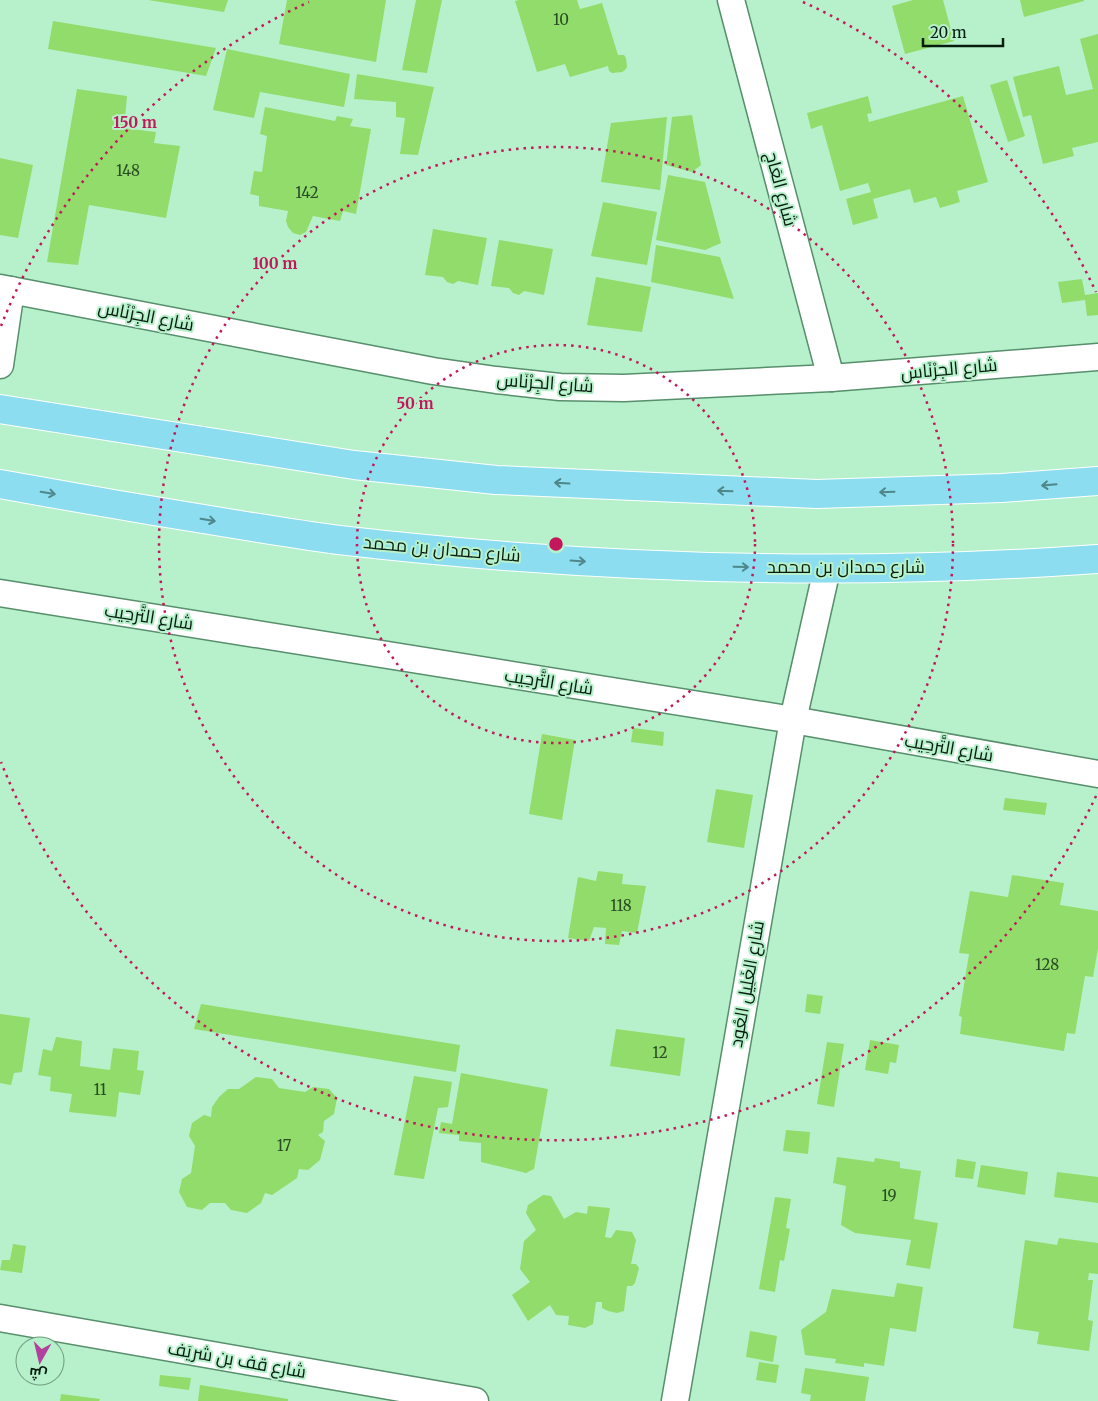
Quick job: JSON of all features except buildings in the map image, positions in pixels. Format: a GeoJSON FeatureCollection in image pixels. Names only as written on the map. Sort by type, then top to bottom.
{"type":"FeatureCollection","features":[{"type":"Feature","properties":{"kind":"main road"},"geometry":{"type":"LineString","coordinates":[[0,409],[354,465],[496,480],[817,494],[1002,488],[1098,481]]}},
{"type":"Feature","properties":{"kind":"main road","name":"شارع حمدان بن محمد"},"geometry":{"type":"LineString","coordinates":[[0,484],[148,511],[337,540],[486,554],[649,565],[827,569],[999,566],[1098,560]]}},
{"type":"Feature","properties":{"kind":"street","name":"شارع العَاج"},"geometry":{"type":"LineString","coordinates":[[732,0],[831,378]]}},
{"type":"Feature","properties":{"kind":"street","name":"شارع الجِرْنَاس"},"geometry":{"type":"LineString","coordinates":[[5,289],[372,359],[496,380],[560,387],[624,388],[831,378],[1098,357]]}},
{"type":"Feature","properties":{"kind":"street"},"geometry":{"type":"LineString","coordinates":[[0,365],[5,289]]}},
{"type":"Feature","properties":{"kind":"street","name":"شارع الغَلِيل العُود"},"geometry":{"type":"LineString","coordinates":[[675,1401],[792,720],[827,569]]}},
{"type":"Feature","properties":{"kind":"street","name":"شارع التَّرحِيب"},"geometry":{"type":"LineString","coordinates":[[0,593],[792,720],[1098,774]]}},
{"type":"Feature","properties":{"kind":"street","name":"شارع قف بن شريَف"},"geometry":{"type":"LineString","coordinates":[[0,1318],[475,1401]]}}]}
